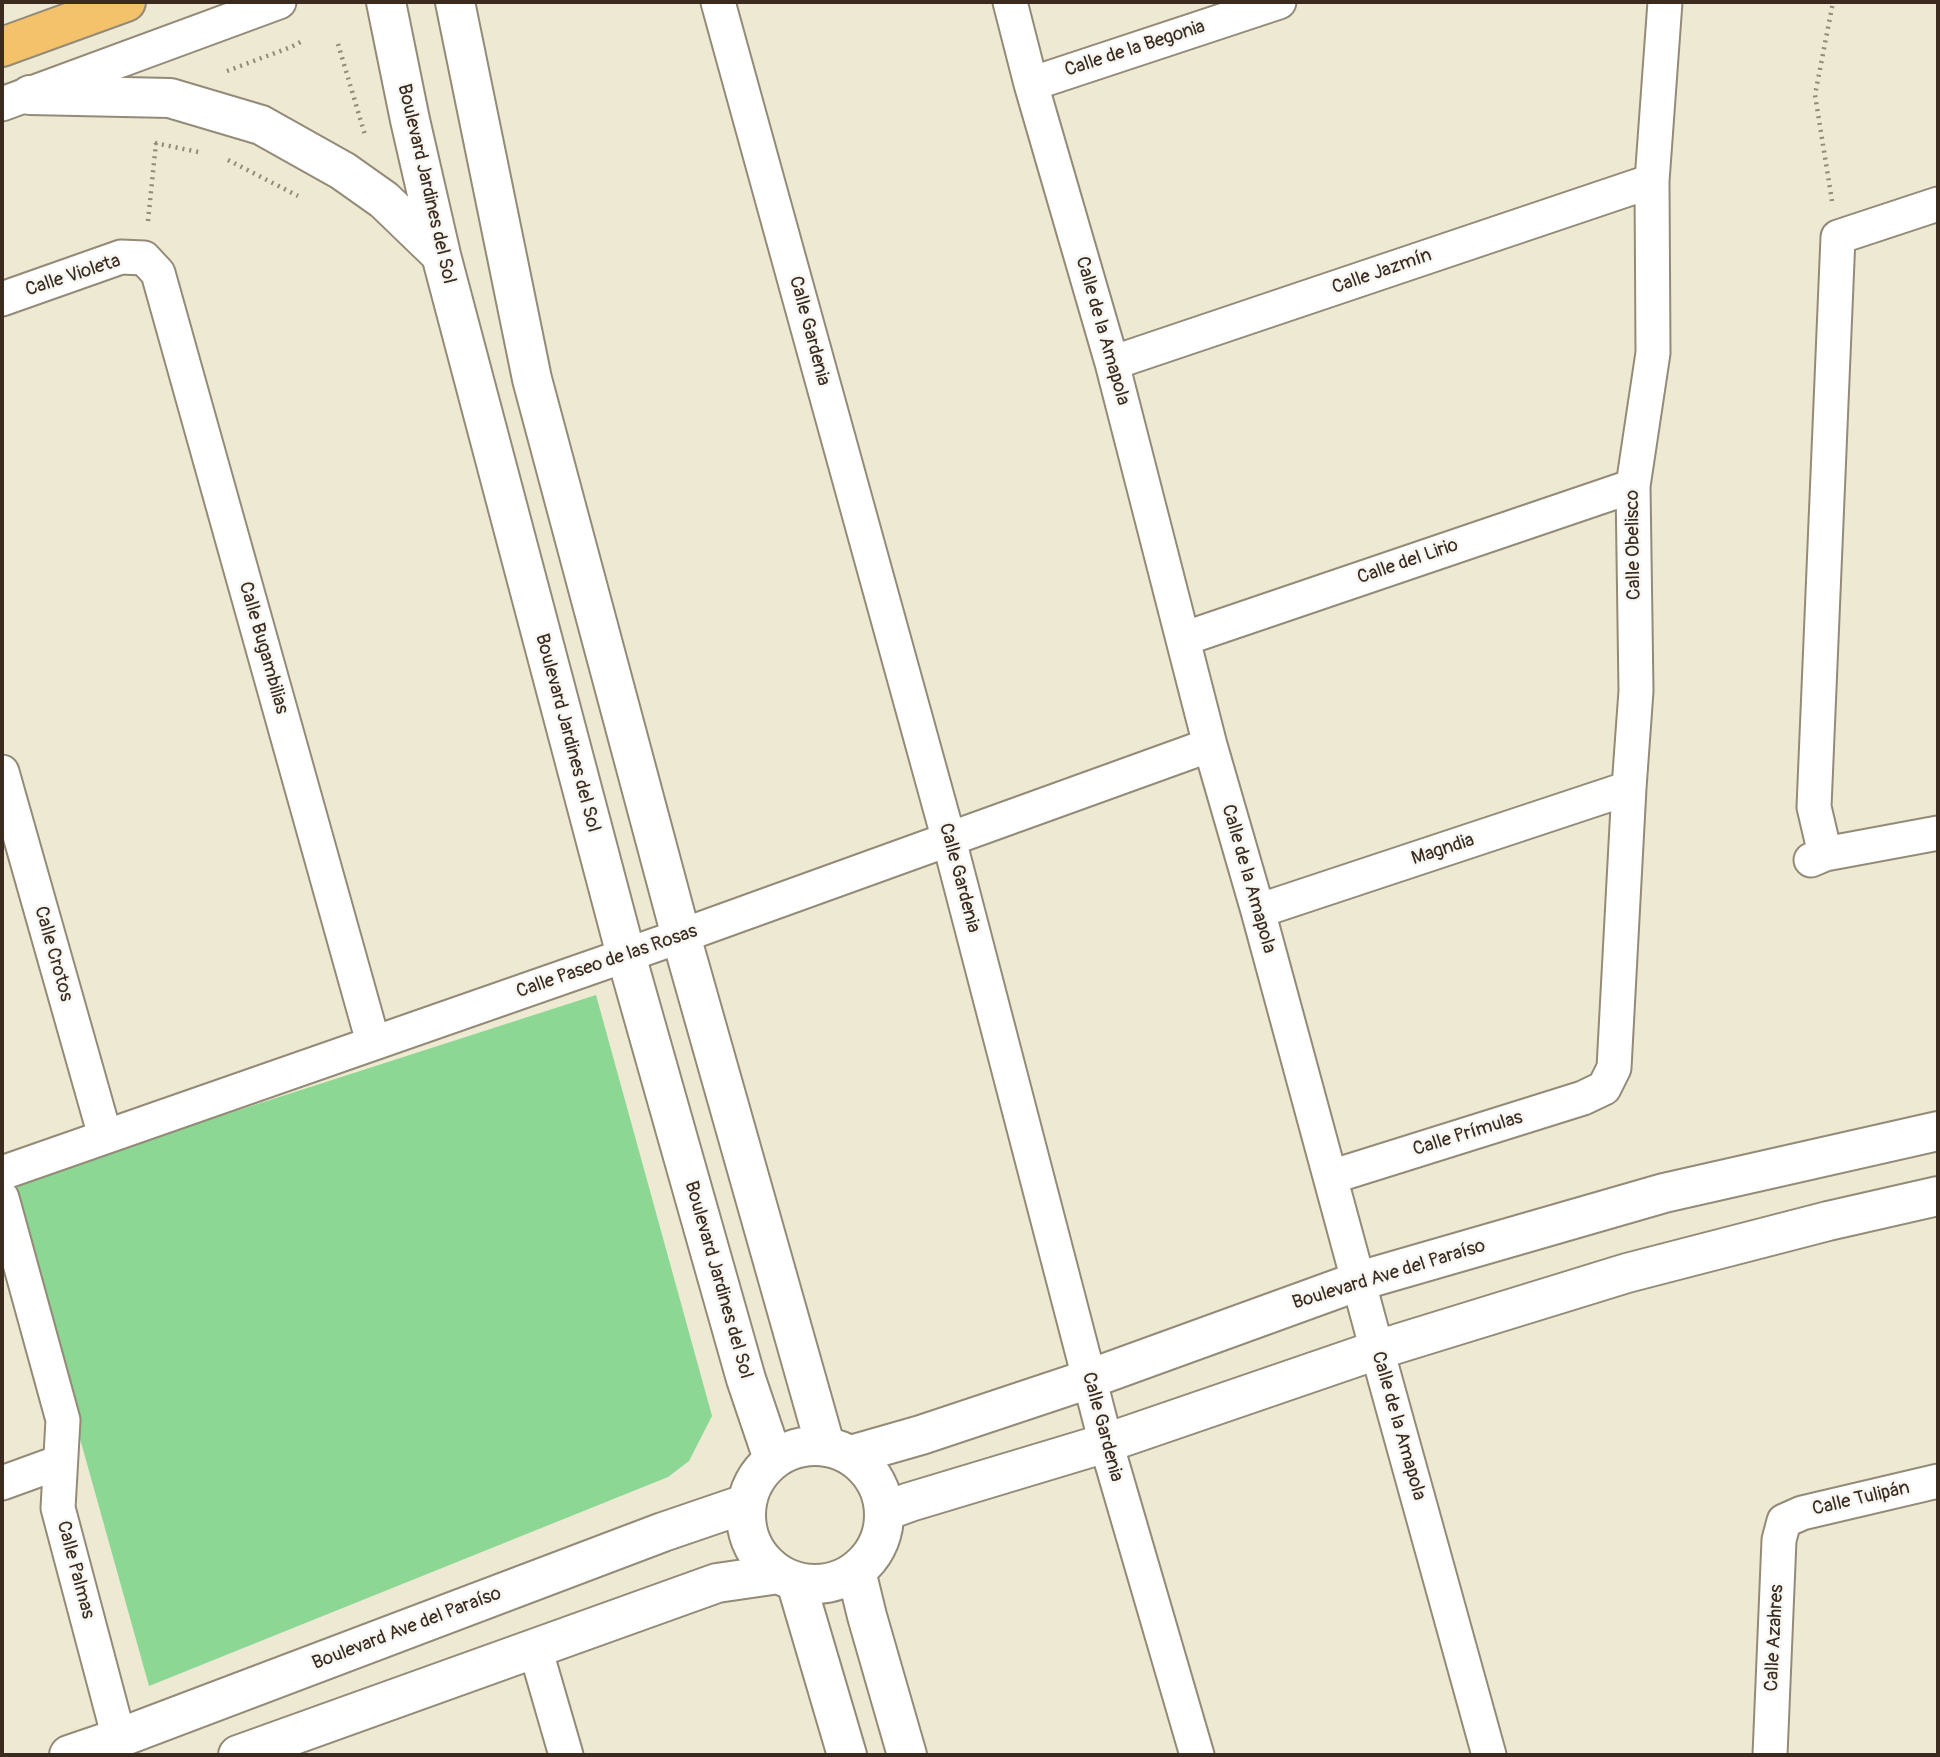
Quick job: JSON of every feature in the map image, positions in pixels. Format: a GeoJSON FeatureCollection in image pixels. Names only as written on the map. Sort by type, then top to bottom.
{"type":"FeatureCollection","features":[{"type":"Feature","properties":{"kind":"main road"},"geometry":{"type":"LineString","coordinates":[[2,47],[126,2]]}},
{"type":"Feature","properties":{"kind":"street"},"geometry":{"type":"LineString","coordinates":[[16,99],[279,2]]}},
{"type":"Feature","properties":{"kind":"street","name":"Boulevard Jardines del Sol"},"geometry":{"type":"LineString","coordinates":[[386,2],[441,255],[626,955],[746,1379],[773,1459]]}},
{"type":"Feature","properties":{"kind":"street"},"geometry":{"type":"LineString","coordinates":[[455,2],[532,379],[681,936],[838,1450]]}},
{"type":"Feature","properties":{"kind":"street","name":"Calle Gardenia"},"geometry":{"type":"LineString","coordinates":[[718,2],[949,840],[1106,1443],[1197,1755]]}},
{"type":"Feature","properties":{"kind":"street","name":"Calle de la Amapola"},"geometry":{"type":"LineString","coordinates":[[1010,2],[1112,363],[1210,745],[1489,1755]]}},
{"type":"Feature","properties":{"kind":"street","name":"Calle de la Begonia"},"geometry":{"type":"LineString","coordinates":[[1031,84],[1279,2]]}},
{"type":"Feature","properties":{"kind":"street","name":"Calle Obelisco"},"geometry":{"type":"LineString","coordinates":[[1604,1088],[1614,1068],[1636,691],[1633,486],[1653,353],[1652,181],[1665,2]]}},
{"type":"Feature","properties":{"kind":"street"},"geometry":{"type":"LineString","coordinates":[[16,99],[170,98],[261,125],[343,171],[374,193],[398,212],[441,255]]}},
{"type":"Feature","properties":{"kind":"street","name":"Calle Jazmín"},"geometry":{"type":"LineString","coordinates":[[1112,363],[1652,181]]}},
{"type":"Feature","properties":{"kind":"street"},"geometry":{"type":"LineString","coordinates":[[1938,204],[1838,237],[1814,807],[1818,857],[1938,833]]}},
{"type":"Feature","properties":{"kind":"street","name":"Calle Violeta"},"geometry":{"type":"LineString","coordinates":[[2,299],[121,257],[144,258]]}},
{"type":"Feature","properties":{"kind":"street","name":"Calle Bugambilias"},"geometry":{"type":"LineString","coordinates":[[144,258],[158,273],[373,1042]]}},
{"type":"Feature","properties":{"kind":"street","name":"Calle del Lirio"},"geometry":{"type":"LineString","coordinates":[[1183,639],[1633,486]]}},
{"type":"Feature","properties":{"kind":"street","name":"Calle Paseo de las Rosas"},"geometry":{"type":"LineString","coordinates":[[2,1172],[681,936],[1210,745]]}},
{"type":"Feature","properties":{"kind":"street","name":"Calle Crotos"},"geometry":{"type":"LineString","coordinates":[[2,772],[16,877],[105,1136]]}},
{"type":"Feature","properties":{"kind":"street","name":"Magndia"},"geometry":{"type":"LineString","coordinates":[[1258,911],[1629,788]]}},
{"type":"Feature","properties":{"kind":"street","name":"Calle Prímulas"},"geometry":{"type":"LineString","coordinates":[[1331,1177],[1583,1098],[1604,1088]]}},
{"type":"Feature","properties":{"kind":"street","name":"Boulevard Ave del Paraíso"},"geometry":{"type":"LineString","coordinates":[[838,1450],[921,1435],[1089,1379],[1359,1281],[1664,1193],[1938,1131]]}},
{"type":"Feature","properties":{"kind":"street"},"geometry":{"type":"LineString","coordinates":[[885,1511],[1106,1443],[1377,1350],[1627,1273],[1828,1221],[1938,1196]]}},
{"type":"Feature","properties":{"kind":"street","name":"Calle Palmas"},"geometry":{"type":"LineString","coordinates":[[2,1198],[63,1420],[58,1508],[119,1738]]}},
{"type":"Feature","properties":{"kind":"street"},"geometry":{"type":"LineString","coordinates":[[238,1755],[717,1583],[787,1578],[827,1583],[856,1571],[872,1555],[882,1534],[885,1511],[875,1479],[838,1450],[797,1447],[773,1459],[754,1479],[745,1504],[747,1531],[758,1555],[787,1578],[847,1755]]}},
{"type":"Feature","properties":{"kind":"street"},"geometry":{"type":"LineString","coordinates":[[2,1483],[60,1462]]}},
{"type":"Feature","properties":{"kind":"street","name":"Calle Tulipán"},"geometry":{"type":"LineString","coordinates":[[1784,1521],[1802,1513],[1938,1481]]}},
{"type":"Feature","properties":{"kind":"street","name":"Boulevard Ave del Paraíso"},"geometry":{"type":"LineString","coordinates":[[69,1755],[663,1532],[745,1504]]}},
{"type":"Feature","properties":{"kind":"street","name":"Calle Azahres"},"geometry":{"type":"LineString","coordinates":[[1770,1755],[1779,1540],[1784,1521]]}},
{"type":"Feature","properties":{"kind":"street"},"geometry":{"type":"LineString","coordinates":[[856,1571],[907,1755]]}},
{"type":"Feature","properties":{"kind":"street"},"geometry":{"type":"LineString","coordinates":[[535,1648],[566,1755]]}},
{"type":"Feature","properties":{"kind":"path"},"geometry":{"type":"LineString","coordinates":[[1833,2],[1815,95],[1838,237]]}},
{"type":"Feature","properties":{"kind":"green space"},"geometry":{"type":"Polygon","coordinates":[[[596,995],[712,1416],[689,1461],[668,1477],[149,1686],[9,1184],[596,995]]]}}]}
